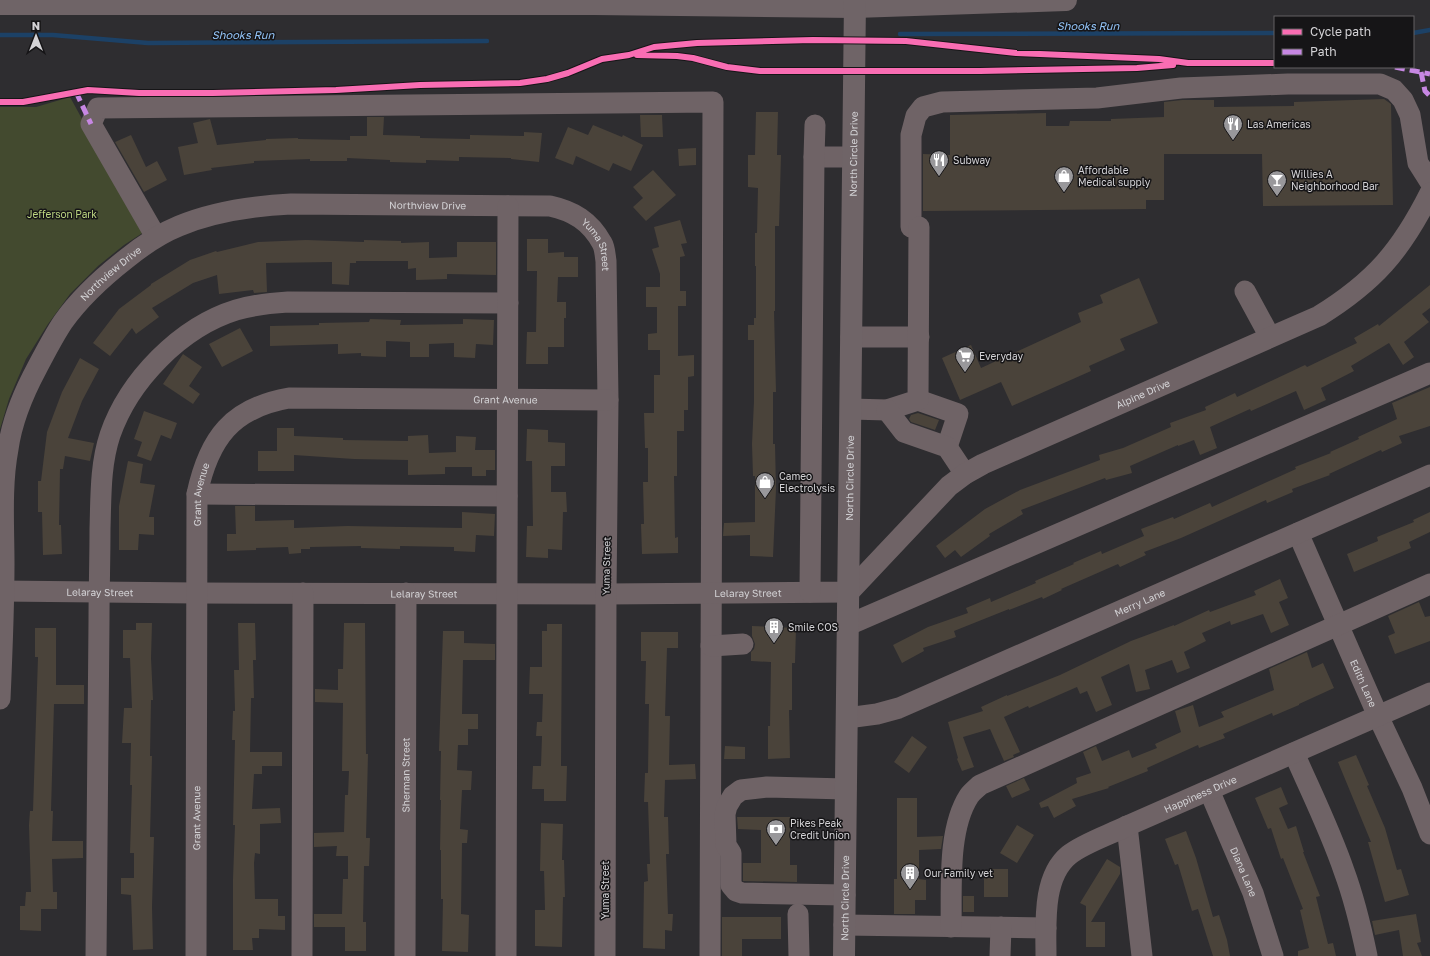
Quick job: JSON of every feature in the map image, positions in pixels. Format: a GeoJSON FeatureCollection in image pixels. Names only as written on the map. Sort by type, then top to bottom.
{"type":"FeatureCollection","features":[{"type":"Feature","properties":{"kind":"main road"},"geometry":{"type":"LineString","coordinates":[[0,4],[127,2],[594,4],[855,3],[1066,0]]}},
{"type":"Feature","properties":{"kind":"main road","name":"North Circle Drive"},"geometry":{"type":"LineString","coordinates":[[844,956],[855,3]]}},
{"type":"Feature","properties":{"kind":"street"},"geometry":{"type":"LineString","coordinates":[[918,400],[919,337],[910,135],[916,116],[923,107],[942,102],[1097,98],[1181,88],[1288,84],[1380,84],[1394,90],[1403,100],[1410,115],[1418,163],[1430,182]]}},
{"type":"Feature","properties":{"kind":"street"},"geometry":{"type":"LineString","coordinates":[[156,237],[90,124],[98,108],[713,102],[710,956]]}},
{"type":"Feature","properties":{"kind":"street"},"geometry":{"type":"LineString","coordinates":[[810,592],[815,125]]}},
{"type":"Feature","properties":{"kind":"street"},"geometry":{"type":"LineString","coordinates":[[814,157],[853,157]]}},
{"type":"Feature","properties":{"kind":"street","name":"Alpine Drive"},"geometry":{"type":"LineString","coordinates":[[848,592],[932,503],[949,486],[965,474],[983,464],[1319,316],[1355,292],[1376,274],[1408,234],[1430,193]]}},
{"type":"Feature","properties":{"kind":"street","name":"Northview Drive"},"geometry":{"type":"LineString","coordinates":[[0,699],[5,472],[13,424],[22,398],[46,350],[64,322],[89,292],[108,273],[156,237],[178,226],[206,216],[234,209],[291,204],[550,206]]}},
{"type":"Feature","properties":{"kind":"street"},"geometry":{"type":"LineString","coordinates":[[506,956],[508,206]]}},
{"type":"Feature","properties":{"kind":"street","name":"Yuma Street"},"geometry":{"type":"LineString","coordinates":[[550,206],[565,209],[581,217],[603,244],[606,261],[608,400],[605,956]]}},
{"type":"Feature","properties":{"kind":"street"},"geometry":{"type":"LineString","coordinates":[[1246,291],[1270,337]]}},
{"type":"Feature","properties":{"kind":"street"},"geometry":{"type":"LineString","coordinates":[[96,956],[101,478],[110,436],[120,412],[149,371],[167,350],[188,334],[209,321],[236,310],[265,304],[288,302],[508,303]]}},
{"type":"Feature","properties":{"kind":"street"},"geometry":{"type":"LineString","coordinates":[[851,337],[919,337]]}},
{"type":"Feature","properties":{"kind":"street"},"geometry":{"type":"LineString","coordinates":[[848,625],[1430,374]]}},
{"type":"Feature","properties":{"kind":"street","name":"Grant Avenue"},"geometry":{"type":"LineString","coordinates":[[196,956],[197,494],[204,468],[219,438],[231,423],[249,410],[270,402],[290,398],[608,400]]}},
{"type":"Feature","properties":{"kind":"street"},"geometry":{"type":"LineString","coordinates":[[851,409],[887,410],[918,400],[958,414],[947,447]]}},
{"type":"Feature","properties":{"kind":"street"},"geometry":{"type":"LineString","coordinates":[[887,410],[904,432],[947,447],[965,474]]}},
{"type":"Feature","properties":{"kind":"street","name":"Merry Lane"},"geometry":{"type":"LineString","coordinates":[[847,718],[877,714],[899,708],[1430,475]]}},
{"type":"Feature","properties":{"kind":"street"},"geometry":{"type":"LineString","coordinates":[[197,494],[507,496]]}},
{"type":"Feature","properties":{"kind":"street","name":"Edith Lane"},"geometry":{"type":"LineString","coordinates":[[1298,533],[1378,716],[1425,806],[1430,834]]}},
{"type":"Feature","properties":{"kind":"street"},"geometry":{"type":"LineString","coordinates":[[951,927],[953,847],[962,811],[970,795],[980,785],[1430,584]]}},
{"type":"Feature","properties":{"kind":"street","name":"Lelaray Street"},"geometry":{"type":"LineString","coordinates":[[2,590],[197,593],[606,594],[848,592]]}},
{"type":"Feature","properties":{"kind":"street"},"geometry":{"type":"LineString","coordinates":[[302,956],[303,593]]}},
{"type":"Feature","properties":{"kind":"street","name":"Sherman Street"},"geometry":{"type":"LineString","coordinates":[[405,956],[406,593]]}},
{"type":"Feature","properties":{"kind":"street"},"geometry":{"type":"LineString","coordinates":[[711,646],[743,644]]}},
{"type":"Feature","properties":{"kind":"street","name":"Happiness Drive"},"geometry":{"type":"LineString","coordinates":[[1046,956],[1046,911],[1049,894],[1059,866],[1069,854],[1127,826],[1430,693]]}},
{"type":"Feature","properties":{"kind":"street"},"geometry":{"type":"LineString","coordinates":[[1294,752],[1345,871],[1367,956]]}},
{"type":"Feature","properties":{"kind":"street"},"geometry":{"type":"LineString","coordinates":[[845,895],[742,893],[733,889],[731,885],[731,853],[726,845],[725,814],[727,806],[733,796],[741,790],[766,787],[846,789]]}},
{"type":"Feature","properties":{"kind":"street","name":"Diana Lane"},"geometry":{"type":"LineString","coordinates":[[1209,790],[1253,893],[1273,956]]}},
{"type":"Feature","properties":{"kind":"street"},"geometry":{"type":"LineString","coordinates":[[1127,826],[1142,956]]}},
{"type":"Feature","properties":{"kind":"street"},"geometry":{"type":"LineString","coordinates":[[798,914],[799,956]]}},
{"type":"Feature","properties":{"kind":"street"},"geometry":{"type":"LineString","coordinates":[[844,926],[1046,928]]}},
{"type":"Feature","properties":{"kind":"street"},"geometry":{"type":"LineString","coordinates":[[1000,956],[1001,927]]}},
{"type":"Feature","properties":{"kind":"green space","name":"Jefferson Park"},"geometry":{"type":"Polygon","coordinates":[[[70,97],[144,232],[124,245],[98,266],[70,294],[48,324],[26,359],[9,399],[0,429],[0,107],[36,107],[70,97]]]}},
{"type":"Feature","properties":{"kind":"building"},"geometry":{"type":"Polygon","coordinates":[[[1384,99],[1391,104],[1393,205],[1263,206],[1262,154],[1164,154],[1164,200],[1146,200],[1146,209],[923,211],[923,154],[950,155],[950,115],[1046,113],[1046,126],[1069,126],[1070,121],[1111,121],[1111,119],[1164,117],[1164,102],[1182,100],[1214,100],[1214,107],[1294,106],[1294,102],[1384,99]]]}},
{"type":"Feature","properties":{"kind":"building"},"geometry":{"type":"Polygon","coordinates":[[[756,112],[778,112],[777,155],[781,155],[779,226],[775,226],[774,311],[776,392],[773,392],[773,444],[775,444],[776,489],[773,557],[750,556],[750,535],[723,536],[724,523],[755,522],[755,476],[753,476],[752,444],[754,340],[748,340],[748,325],[754,325],[754,318],[756,318],[755,233],[757,233],[758,188],[748,187],[748,155],[755,155],[756,112]]]}},
{"type":"Feature","properties":{"kind":"building"},"geometry":{"type":"Polygon","coordinates":[[[640,115],[662,115],[663,137],[641,137],[640,115]]]}},
{"type":"Feature","properties":{"kind":"building"},"geometry":{"type":"Polygon","coordinates":[[[367,117],[384,117],[383,135],[420,136],[420,138],[470,139],[470,135],[524,136],[524,132],[542,133],[539,162],[511,158],[459,157],[459,161],[426,160],[426,163],[390,162],[390,160],[347,158],[347,161],[310,161],[310,159],[254,161],[254,163],[211,168],[212,170],[184,175],[178,147],[198,143],[193,123],[210,119],[217,145],[266,139],[298,138],[350,140],[350,136],[367,136],[367,117]]]}},
{"type":"Feature","properties":{"kind":"building"},"geometry":{"type":"Polygon","coordinates":[[[593,125],[622,137],[623,135],[643,145],[631,171],[613,163],[609,171],[576,156],[573,165],[555,158],[568,127],[588,135],[593,125]]]}},
{"type":"Feature","properties":{"kind":"building"},"geometry":{"type":"Polygon","coordinates":[[[131,135],[146,167],[157,161],[167,180],[144,192],[115,142],[131,135]]]}},
{"type":"Feature","properties":{"kind":"building"},"geometry":{"type":"Polygon","coordinates":[[[696,148],[696,165],[679,166],[678,149],[696,148]]]}},
{"type":"Feature","properties":{"kind":"building"},"geometry":{"type":"Polygon","coordinates":[[[653,170],[676,195],[646,221],[633,207],[643,198],[633,187],[653,170]]]}},
{"type":"Feature","properties":{"kind":"building"},"geometry":{"type":"Polygon","coordinates":[[[680,220],[687,243],[681,244],[685,256],[680,257],[680,291],[686,291],[686,306],[678,306],[678,356],[694,355],[694,376],[688,377],[688,410],[684,410],[684,431],[677,431],[677,476],[674,476],[675,538],[678,537],[678,553],[642,554],[641,524],[644,524],[643,482],[648,482],[648,448],[645,448],[644,413],[654,413],[654,375],[660,375],[660,350],[648,350],[648,334],[657,333],[657,307],[646,307],[646,287],[660,287],[660,274],[652,249],[659,247],[654,227],[680,220]]]}},
{"type":"Feature","properties":{"kind":"building"},"geometry":{"type":"Polygon","coordinates":[[[527,239],[548,239],[548,253],[564,252],[564,257],[578,257],[578,277],[558,277],[557,302],[566,302],[566,318],[564,318],[564,347],[548,347],[548,364],[526,364],[527,332],[536,332],[537,271],[527,271],[527,239]]]}},
{"type":"Feature","properties":{"kind":"building"},"geometry":{"type":"Polygon","coordinates":[[[306,240],[364,242],[364,240],[401,241],[401,243],[429,242],[429,258],[457,257],[457,242],[496,242],[496,275],[447,274],[447,279],[416,280],[416,268],[408,269],[408,261],[356,261],[356,263],[350,263],[349,285],[332,284],[332,262],[266,263],[267,292],[254,293],[253,290],[219,294],[217,275],[193,283],[152,308],[159,317],[136,334],[132,328],[110,356],[93,343],[119,309],[151,284],[190,260],[216,251],[258,242],[306,240]]]}},
{"type":"Feature","properties":{"kind":"building"},"geometry":{"type":"Polygon","coordinates":[[[1139,278],[1158,323],[1120,339],[1125,350],[1089,366],[1091,371],[1012,406],[1001,382],[960,400],[942,358],[971,345],[981,368],[1081,322],[1078,313],[1103,303],[1100,295],[1139,278]]]}},
{"type":"Feature","properties":{"kind":"building"},"geometry":{"type":"Polygon","coordinates":[[[1430,285],[1430,308],[1422,314],[1429,322],[1404,342],[1414,357],[1403,365],[1389,343],[1351,366],[1354,371],[1321,388],[1326,400],[1304,410],[1296,391],[1210,427],[1217,448],[1200,455],[1194,440],[1178,445],[1130,466],[1132,473],[1106,480],[1105,478],[1021,510],[1023,514],[989,534],[990,536],[961,557],[955,550],[945,558],[936,546],[985,509],[1020,490],[1100,460],[1099,455],[1123,448],[1171,427],[1170,423],[1206,410],[1205,407],[1235,393],[1237,397],[1305,365],[1307,367],[1357,343],[1354,338],[1378,324],[1379,326],[1430,285]]]}},
{"type":"Feature","properties":{"kind":"building"},"geometry":{"type":"Polygon","coordinates":[[[370,319],[401,320],[400,325],[463,324],[463,319],[494,320],[493,345],[476,344],[475,358],[454,357],[454,343],[429,344],[429,357],[410,357],[410,342],[386,341],[386,357],[361,356],[361,353],[338,354],[338,344],[270,346],[270,326],[369,322],[370,319]]]}},
{"type":"Feature","properties":{"kind":"building"},"geometry":{"type":"Polygon","coordinates":[[[240,328],[253,351],[222,367],[209,344],[240,328]]]}},
{"type":"Feature","properties":{"kind":"building"},"geometry":{"type":"Polygon","coordinates":[[[183,354],[202,367],[189,386],[200,394],[193,404],[163,384],[183,354]]]}},
{"type":"Feature","properties":{"kind":"building"},"geometry":{"type":"Polygon","coordinates":[[[80,358],[99,369],[82,401],[68,438],[94,443],[90,461],[65,456],[63,469],[60,469],[59,525],[61,525],[62,554],[43,555],[42,512],[38,512],[38,481],[41,481],[47,432],[62,392],[80,358]]]}},
{"type":"Feature","properties":{"kind":"building"},"geometry":{"type":"Polygon","coordinates":[[[1430,387],[1430,426],[1399,436],[1402,443],[1382,452],[1381,450],[1329,474],[1330,475],[1292,489],[1293,492],[1267,503],[1266,500],[1181,538],[1144,552],[1146,555],[1120,567],[1118,564],[1061,589],[1062,590],[1043,599],[1042,597],[954,631],[956,637],[923,648],[924,651],[902,663],[893,645],[928,627],[968,613],[966,608],[990,598],[991,602],[1036,583],[1035,581],[1074,564],[1073,563],[1101,551],[1102,554],[1144,536],[1141,529],[1173,517],[1174,519],[1210,503],[1212,507],[1296,469],[1295,467],[1331,453],[1330,452],[1359,439],[1358,437],[1397,419],[1392,403],[1430,387]]]}},
{"type":"Feature","properties":{"kind":"building"},"geometry":{"type":"Polygon","coordinates":[[[144,411],[177,423],[171,439],[161,435],[151,461],[137,456],[142,442],[134,439],[144,411]]]}},
{"type":"Feature","properties":{"kind":"building"},"geometry":{"type":"Polygon","coordinates":[[[918,413],[939,420],[935,430],[911,422],[909,419],[911,415],[918,413]]]}},
{"type":"Feature","properties":{"kind":"building"},"geometry":{"type":"Polygon","coordinates":[[[277,428],[294,428],[294,436],[343,438],[343,440],[408,441],[408,436],[428,435],[429,453],[456,452],[456,436],[476,437],[475,450],[495,450],[495,470],[486,470],[486,476],[472,476],[472,467],[445,467],[445,474],[408,475],[408,460],[354,459],[294,455],[294,471],[258,471],[258,451],[277,451],[277,428]]]}},
{"type":"Feature","properties":{"kind":"building"},"geometry":{"type":"Polygon","coordinates":[[[527,429],[548,430],[548,442],[565,443],[565,466],[551,466],[551,492],[566,492],[567,512],[563,512],[562,550],[548,549],[548,558],[526,557],[527,526],[533,526],[532,461],[526,461],[527,429]]]}},
{"type":"Feature","properties":{"kind":"building"},"geometry":{"type":"Polygon","coordinates":[[[128,461],[143,464],[140,483],[155,485],[149,517],[154,517],[154,535],[139,534],[138,550],[119,550],[119,506],[128,461]]]}},
{"type":"Feature","properties":{"kind":"building"},"geometry":{"type":"Polygon","coordinates":[[[235,506],[255,506],[255,521],[294,520],[294,528],[347,526],[462,528],[462,512],[495,514],[494,536],[476,535],[475,552],[454,551],[454,547],[400,546],[400,549],[361,548],[361,546],[310,547],[310,549],[301,549],[301,553],[289,554],[288,547],[227,551],[227,534],[236,534],[235,506]]]}},
{"type":"Feature","properties":{"kind":"building"},"geometry":{"type":"Polygon","coordinates":[[[1430,512],[1430,532],[1409,542],[1411,548],[1354,572],[1347,554],[1378,541],[1377,537],[1414,522],[1413,520],[1430,512]]]}},
{"type":"Feature","properties":{"kind":"building"},"geometry":{"type":"Polygon","coordinates":[[[1280,579],[1288,598],[1279,602],[1289,625],[1271,633],[1263,614],[1231,625],[1230,621],[1202,633],[1206,641],[1184,652],[1190,668],[1177,673],[1172,660],[1145,670],[1150,689],[1136,692],[1129,664],[1101,677],[1112,705],[1096,712],[1087,691],[1080,694],[1077,687],[1029,708],[1028,706],[1004,717],[1020,752],[1013,755],[1014,757],[1004,761],[990,729],[963,737],[974,767],[962,771],[957,759],[958,758],[948,722],[983,711],[981,707],[1007,695],[1060,675],[1131,641],[1174,626],[1209,610],[1210,612],[1256,595],[1254,591],[1280,579]]]}},
{"type":"Feature","properties":{"kind":"building"},"geometry":{"type":"Polygon","coordinates":[[[1419,602],[1425,617],[1430,616],[1430,641],[1395,654],[1388,636],[1395,633],[1388,616],[1419,602]]]}},
{"type":"Feature","properties":{"kind":"building"},"geometry":{"type":"Polygon","coordinates":[[[136,623],[152,623],[151,658],[153,700],[151,700],[150,756],[152,756],[150,837],[154,837],[152,907],[153,949],[133,950],[131,895],[121,894],[121,878],[134,878],[134,853],[130,853],[132,785],[130,785],[131,743],[122,743],[124,708],[132,708],[130,658],[123,658],[123,630],[136,630],[136,623]]]}},
{"type":"Feature","properties":{"kind":"building"},"geometry":{"type":"Polygon","coordinates":[[[238,623],[255,623],[256,660],[253,660],[254,698],[251,698],[250,752],[282,752],[282,766],[262,766],[262,774],[254,774],[252,809],[280,808],[281,823],[260,824],[260,854],[255,853],[254,863],[255,899],[278,899],[278,916],[285,916],[285,930],[259,929],[259,938],[252,938],[253,950],[233,950],[235,740],[232,740],[233,711],[235,711],[234,670],[239,670],[238,623]]]}},
{"type":"Feature","properties":{"kind":"building"},"geometry":{"type":"Polygon","coordinates":[[[344,623],[365,623],[366,754],[368,754],[366,838],[370,838],[369,866],[364,866],[363,922],[366,922],[366,951],[345,951],[345,927],[314,927],[314,914],[342,914],[343,879],[348,879],[348,856],[336,856],[337,846],[314,847],[314,833],[344,832],[345,795],[348,795],[349,771],[342,771],[343,703],[315,702],[315,689],[338,690],[338,669],[343,669],[344,623]]]}},
{"type":"Feature","properties":{"kind":"building"},"geometry":{"type":"Polygon","coordinates":[[[547,624],[562,624],[561,766],[567,766],[566,801],[544,801],[544,789],[532,789],[533,766],[541,766],[542,736],[536,736],[537,722],[542,722],[543,694],[529,694],[530,667],[542,667],[542,631],[547,631],[547,624]]]}},
{"type":"Feature","properties":{"kind":"building"},"geometry":{"type":"Polygon","coordinates":[[[752,626],[796,628],[795,663],[792,663],[792,710],[789,710],[790,758],[768,759],[771,662],[751,661],[751,652],[754,649],[755,644],[752,636],[752,626]]]}},
{"type":"Feature","properties":{"kind":"building"},"geometry":{"type":"Polygon","coordinates":[[[35,628],[56,628],[56,685],[84,685],[84,704],[54,704],[51,811],[53,811],[52,841],[83,841],[83,858],[52,859],[53,892],[57,892],[57,909],[41,909],[41,931],[20,930],[20,906],[25,906],[26,892],[31,892],[29,825],[30,811],[33,811],[38,657],[35,657],[35,628]]]}},
{"type":"Feature","properties":{"kind":"building"},"geometry":{"type":"Polygon","coordinates":[[[443,631],[464,631],[464,643],[495,644],[495,660],[463,660],[462,714],[478,714],[478,729],[468,729],[468,745],[458,745],[457,770],[472,771],[471,790],[462,790],[460,829],[468,830],[467,843],[462,843],[461,914],[469,915],[468,952],[442,951],[443,899],[441,899],[440,850],[441,751],[439,751],[443,631]]]}},
{"type":"Feature","properties":{"kind":"building"},"geometry":{"type":"Polygon","coordinates":[[[641,632],[678,632],[678,648],[667,648],[665,716],[670,716],[669,765],[695,764],[696,779],[665,780],[664,817],[668,817],[669,854],[666,854],[668,914],[673,914],[672,931],[665,930],[665,949],[643,948],[644,882],[648,881],[647,864],[650,864],[648,802],[644,802],[645,773],[648,773],[649,704],[645,704],[646,661],[641,661],[641,632]]]}},
{"type":"Feature","properties":{"kind":"building"},"geometry":{"type":"Polygon","coordinates":[[[1307,652],[1312,668],[1323,663],[1334,688],[1273,716],[1272,713],[1223,734],[1225,738],[1199,748],[1198,745],[1147,768],[1148,771],[1108,787],[1109,788],[1072,799],[1076,806],[1054,818],[1048,806],[1041,808],[1039,803],[1077,783],[1076,778],[1091,773],[1083,752],[1096,746],[1102,761],[1129,750],[1132,758],[1157,748],[1155,744],[1181,732],[1175,711],[1193,705],[1199,727],[1224,717],[1221,712],[1274,690],[1269,669],[1307,652]]]}},
{"type":"Feature","properties":{"kind":"building"},"geometry":{"type":"Polygon","coordinates":[[[912,736],[927,747],[909,773],[894,762],[912,736]]]}},
{"type":"Feature","properties":{"kind":"building"},"geometry":{"type":"Polygon","coordinates":[[[725,746],[745,747],[745,759],[724,759],[725,746]]]}},
{"type":"Feature","properties":{"kind":"building"},"geometry":{"type":"Polygon","coordinates":[[[1356,755],[1369,785],[1367,786],[1385,828],[1397,870],[1401,869],[1409,895],[1385,902],[1368,842],[1371,842],[1338,762],[1356,755]]]}},
{"type":"Feature","properties":{"kind":"building"},"geometry":{"type":"Polygon","coordinates":[[[1024,778],[1030,790],[1012,798],[1006,786],[1024,778]]]}},
{"type":"Feature","properties":{"kind":"building"},"geometry":{"type":"Polygon","coordinates":[[[1281,787],[1288,804],[1279,808],[1288,829],[1296,826],[1303,852],[1320,896],[1316,897],[1328,944],[1333,943],[1336,956],[1298,956],[1298,951],[1309,948],[1300,910],[1303,909],[1283,858],[1281,859],[1271,828],[1268,829],[1255,798],[1281,787]]]}},
{"type":"Feature","properties":{"kind":"building"},"geometry":{"type":"Polygon","coordinates":[[[897,798],[917,798],[917,837],[943,836],[941,849],[919,850],[919,879],[926,880],[926,900],[915,900],[915,914],[894,914],[894,879],[897,879],[897,798]]]}},
{"type":"Feature","properties":{"kind":"building","name":"Pikes Peak Credit Union"},"geometry":{"type":"Polygon","coordinates":[[[737,817],[790,817],[790,865],[797,865],[797,882],[743,881],[743,863],[761,863],[761,830],[738,829],[737,817]]]}},
{"type":"Feature","properties":{"kind":"building"},"geometry":{"type":"Polygon","coordinates":[[[541,823],[563,824],[562,860],[564,860],[565,897],[563,897],[562,947],[535,946],[535,910],[545,910],[544,871],[540,871],[541,823]]]}},
{"type":"Feature","properties":{"kind":"building"},"geometry":{"type":"Polygon","coordinates":[[[1017,825],[1034,835],[1017,863],[1000,853],[1017,825]]]}},
{"type":"Feature","properties":{"kind":"building"},"geometry":{"type":"Polygon","coordinates":[[[1186,831],[1196,858],[1213,917],[1219,915],[1227,940],[1230,956],[1213,956],[1198,909],[1192,911],[1178,864],[1175,865],[1165,839],[1186,831]]]}},
{"type":"Feature","properties":{"kind":"building"},"geometry":{"type":"Polygon","coordinates":[[[1107,859],[1120,867],[1120,874],[1091,922],[1105,922],[1105,947],[1086,947],[1086,906],[1080,903],[1107,859]]]}},
{"type":"Feature","properties":{"kind":"building"},"geometry":{"type":"Polygon","coordinates":[[[992,869],[1008,869],[1008,897],[984,897],[984,878],[992,878],[992,869]]]}},
{"type":"Feature","properties":{"kind":"building"},"geometry":{"type":"Polygon","coordinates":[[[963,896],[974,896],[974,912],[963,912],[963,896]]]}},
{"type":"Feature","properties":{"kind":"building"},"geometry":{"type":"Polygon","coordinates":[[[1416,914],[1421,942],[1417,943],[1422,956],[1403,956],[1399,930],[1375,935],[1372,921],[1416,914]]]}},
{"type":"Feature","properties":{"kind":"building"},"geometry":{"type":"Polygon","coordinates":[[[722,917],[781,917],[781,939],[742,939],[742,956],[722,956],[722,917]]]}},
{"type":"Feature","properties":{"kind":"waterway","name":"Shooks Run"},"geometry":{"type":"LineString","coordinates":[[1414,33],[1430,30]]}},
{"type":"Feature","properties":{"kind":"waterway","name":"Shooks Run"},"geometry":{"type":"LineString","coordinates":[[900,34],[1274,33]]}},
{"type":"Feature","properties":{"kind":"waterway","name":"Shooks Run"},"geometry":{"type":"LineString","coordinates":[[0,35],[53,35],[148,43],[487,41]]}},
{"type":"Feature","properties":{"kind":"marked path"},"geometry":{"type":"LineString","coordinates":[[1400,68],[1430,74]]}},
{"type":"Feature","properties":{"kind":"marked path"},"geometry":{"type":"LineString","coordinates":[[1421,72],[1425,91],[1430,96]]}},
{"type":"Feature","properties":{"kind":"marked path"},"geometry":{"type":"LineString","coordinates":[[76,92],[91,124]]}},
{"type":"Feature","properties":{"kind":"cycle path"},"geometry":{"type":"LineString","coordinates":[[0,102],[23,102],[88,90],[139,93],[213,93],[336,90],[420,85],[520,83],[547,79],[568,73],[602,59],[629,55],[654,47],[697,43],[813,40],[906,41],[1016,53],[1159,59],[1188,63],[1274,63]]}},
{"type":"Feature","properties":{"kind":"cycle path"},"geometry":{"type":"LineString","coordinates":[[637,55],[693,58],[727,67],[760,71],[980,71],[1137,68],[1173,65]]}},
{"type":"Feature","properties":{"kind":"place","name":"Las Americas"},"geometry":{"type":"Point","coordinates":[1233,141]}},
{"type":"Feature","properties":{"kind":"place","name":"Subway"},"geometry":{"type":"Point","coordinates":[939,177]}},
{"type":"Feature","properties":{"kind":"place","name":"Affordable Medical supply"},"geometry":{"type":"Point","coordinates":[1064,193]}},
{"type":"Feature","properties":{"kind":"place","name":"Willies A Neighborhood Bar"},"geometry":{"type":"Point","coordinates":[1277,197]}},
{"type":"Feature","properties":{"kind":"place","name":"Everyday"},"geometry":{"type":"Point","coordinates":[965,373]}},
{"type":"Feature","properties":{"kind":"place","name":"Cameo Electrolysis"},"geometry":{"type":"Point","coordinates":[765,499]}},
{"type":"Feature","properties":{"kind":"place","name":"Smile COS"},"geometry":{"type":"Point","coordinates":[774,644]}},
{"type":"Feature","properties":{"kind":"place","name":"Pikes Peak Credit Union"},"geometry":{"type":"Point","coordinates":[776,846]}},
{"type":"Feature","properties":{"kind":"place","name":"Our Family vet"},"geometry":{"type":"Point","coordinates":[910,890]}}]}
